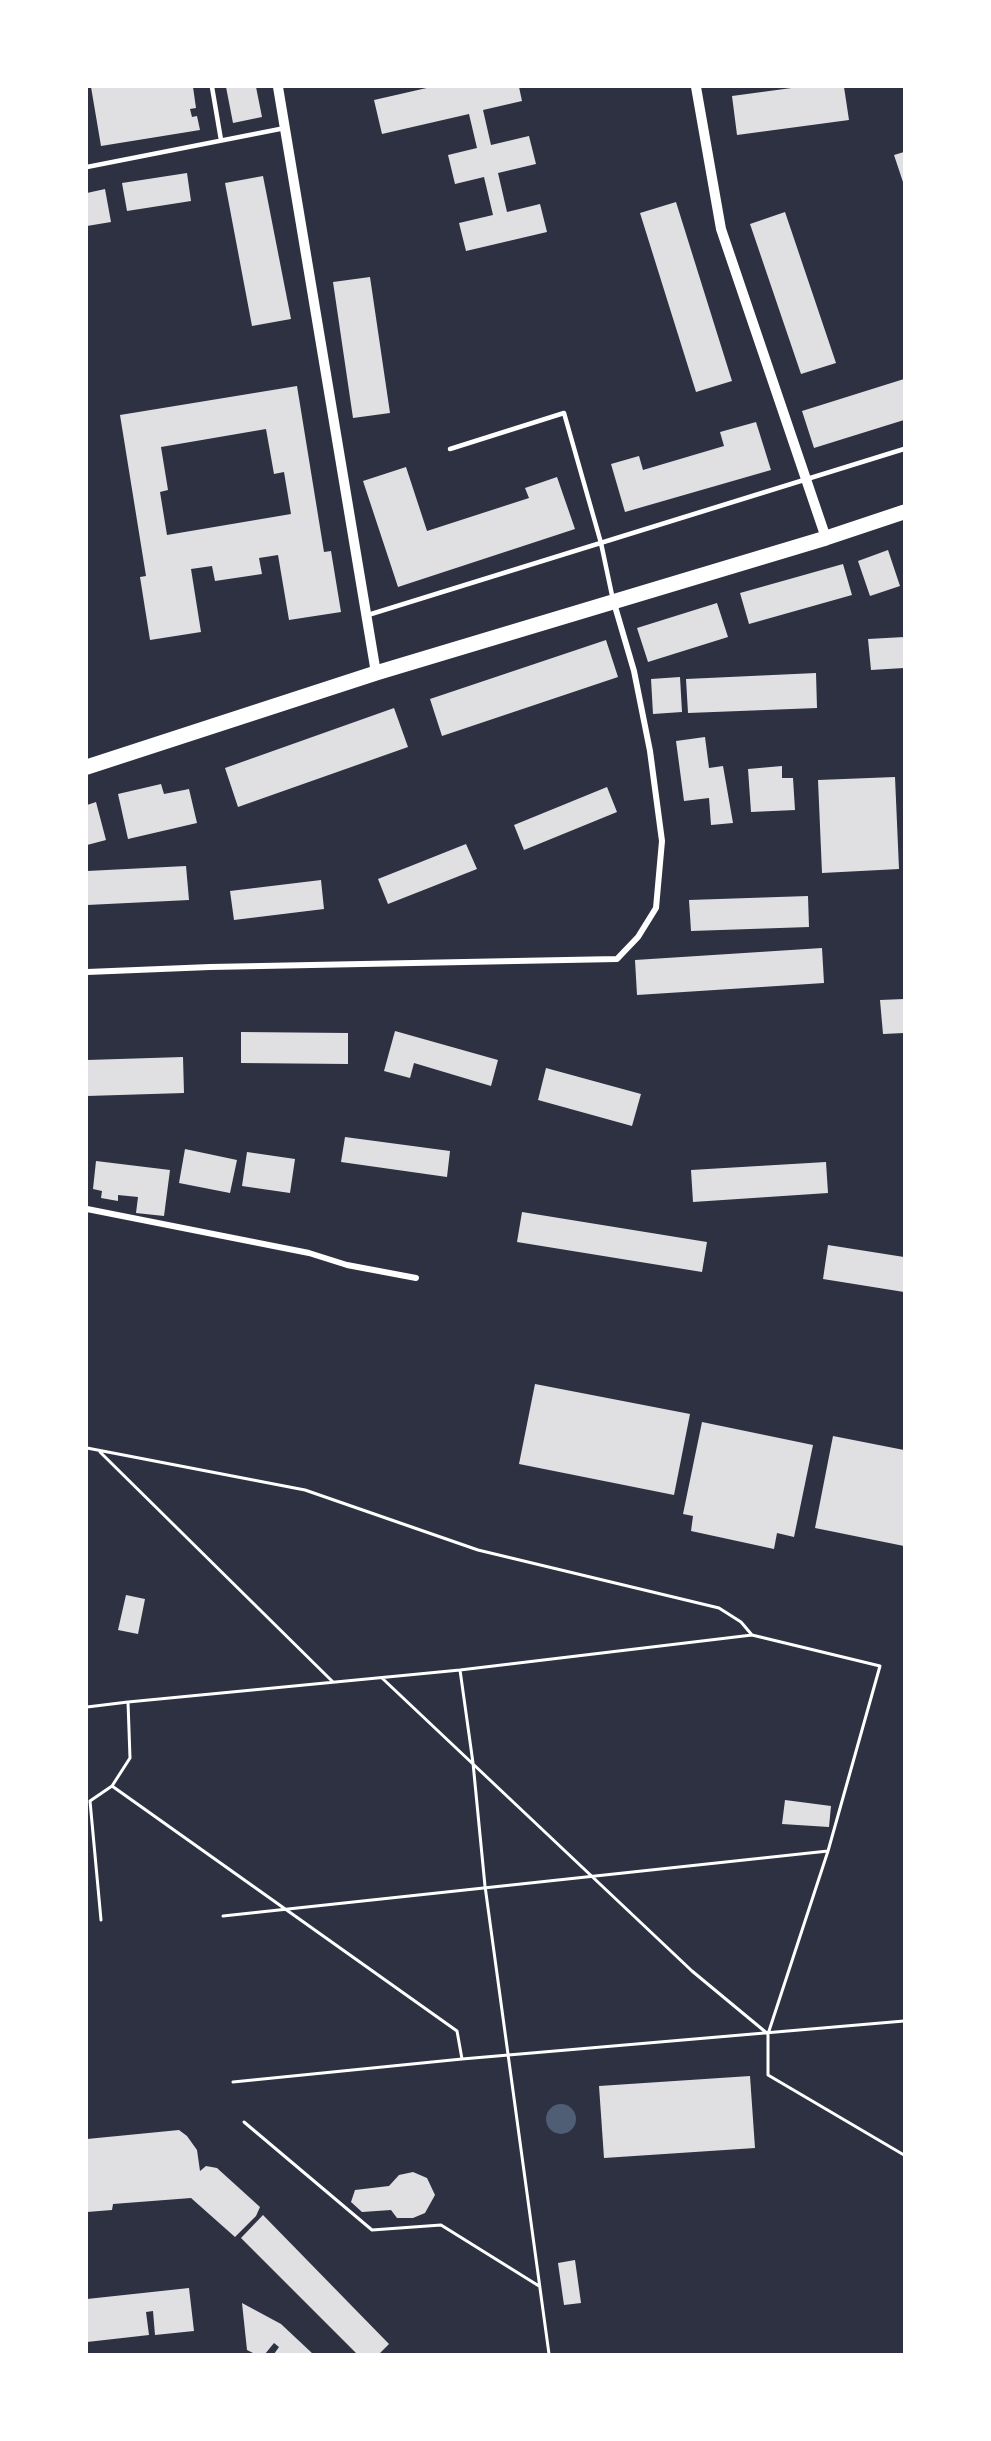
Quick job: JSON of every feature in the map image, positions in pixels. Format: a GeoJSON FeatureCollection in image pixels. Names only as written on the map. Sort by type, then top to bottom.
{"type":"FeatureCollection","features":[{"type":"Feature","properties":{"kind":"main road"},"geometry":{"type":"LineString","coordinates":[[87,767],[376,673],[826,538],[904,512]]}},
{"type":"Feature","properties":{"kind":"street"},"geometry":{"type":"LineString","coordinates":[[278,87],[376,673]]}},
{"type":"Feature","properties":{"kind":"street"},"geometry":{"type":"LineString","coordinates":[[696,87],[721,229],[826,538]]}},
{"type":"Feature","properties":{"kind":"street"},"geometry":{"type":"LineString","coordinates":[[87,972],[617,959],[638,937],[656,908],[662,841],[650,751],[634,671],[614,602]]}},
{"type":"Feature","properties":{"kind":"street"},"geometry":{"type":"LineString","coordinates":[[87,1209],[309,1253],[347,1265],[416,1278]]}},
{"type":"Feature","properties":{"kind":"lane"},"geometry":{"type":"LineString","coordinates":[[212,87],[221,140]]}},
{"type":"Feature","properties":{"kind":"lane"},"geometry":{"type":"LineString","coordinates":[[87,166],[285,128]]}},
{"type":"Feature","properties":{"kind":"lane"},"geometry":{"type":"LineString","coordinates":[[450,449],[564,413],[601,543],[614,602]]}},
{"type":"Feature","properties":{"kind":"lane"},"geometry":{"type":"LineString","coordinates":[[367,616],[904,449]]}},
{"type":"Feature","properties":{"kind":"path"},"geometry":{"type":"LineString","coordinates":[[87,1448],[305,1490],[478,1550],[719,1608],[741,1622],[752,1635]]}},
{"type":"Feature","properties":{"kind":"path"},"geometry":{"type":"LineString","coordinates":[[98,1451],[333,1682]]}},
{"type":"Feature","properties":{"kind":"path"},"geometry":{"type":"LineString","coordinates":[[87,1707],[460,1670],[752,1635],[880,1666],[828,1851],[768,2034],[768,2076],[904,2155]]}},
{"type":"Feature","properties":{"kind":"path"},"geometry":{"type":"LineString","coordinates":[[460,1670],[473,1763],[485,1886],[549,2354]]}},
{"type":"Feature","properties":{"kind":"path"},"geometry":{"type":"LineString","coordinates":[[382,1678],[692,1971],[768,2034]]}},
{"type":"Feature","properties":{"kind":"path"},"geometry":{"type":"LineString","coordinates":[[101,1920],[89,1801],[112,1786],[130,1758],[128,1702]]}},
{"type":"Feature","properties":{"kind":"path"},"geometry":{"type":"LineString","coordinates":[[112,1786],[457,2031],[462,2059]]}},
{"type":"Feature","properties":{"kind":"path"},"geometry":{"type":"LineString","coordinates":[[223,1916],[485,1886],[594,1878],[828,1851]]}},
{"type":"Feature","properties":{"kind":"path"},"geometry":{"type":"LineString","coordinates":[[233,2082],[462,2059],[904,2021]]}},
{"type":"Feature","properties":{"kind":"path"},"geometry":{"type":"LineString","coordinates":[[244,2122],[372,2230],[441,2225],[539,2286]]}},
{"type":"Feature","properties":{"kind":"water"},"geometry":{"type":"Polygon","coordinates":[[[561,2104],[571,2109],[576,2119],[571,2129],[561,2134],[551,2129],[546,2119],[551,2109],[561,2104]]]}},
{"type":"Feature","properties":{"kind":"building"},"geometry":{"type":"Polygon","coordinates":[[[91,87],[193,87],[196,108],[190,109],[192,117],[197,116],[200,130],[101,146],[91,87]]]}},
{"type":"Feature","properties":{"kind":"building"},"geometry":{"type":"Polygon","coordinates":[[[226,87],[256,87],[262,117],[233,123],[226,87]]]}},
{"type":"Feature","properties":{"kind":"building"},"geometry":{"type":"Polygon","coordinates":[[[431,87],[519,87],[522,101],[483,110],[491,145],[529,136],[536,164],[498,173],[507,212],[540,204],[547,232],[466,251],[459,223],[493,215],[484,177],[455,184],[448,155],[477,148],[469,114],[382,134],[374,100],[431,87]]]}},
{"type":"Feature","properties":{"kind":"building"},"geometry":{"type":"Polygon","coordinates":[[[799,87],[844,87],[849,120],[737,135],[732,96],[799,87]]]}},
{"type":"Feature","properties":{"kind":"building"},"geometry":{"type":"Polygon","coordinates":[[[904,152],[904,185],[894,155],[904,152]]]}},
{"type":"Feature","properties":{"kind":"building"},"geometry":{"type":"Polygon","coordinates":[[[187,173],[191,201],[127,211],[122,183],[187,173]]]}},
{"type":"Feature","properties":{"kind":"building"},"geometry":{"type":"Polygon","coordinates":[[[263,176],[291,319],[252,326],[225,183],[263,176]]]}},
{"type":"Feature","properties":{"kind":"building"},"geometry":{"type":"Polygon","coordinates":[[[105,189],[111,222],[87,226],[87,193],[105,189]]]}},
{"type":"Feature","properties":{"kind":"building"},"geometry":{"type":"Polygon","coordinates":[[[676,202],[732,381],[696,392],[640,213],[676,202]]]}},
{"type":"Feature","properties":{"kind":"building"},"geometry":{"type":"Polygon","coordinates":[[[785,212],[836,363],[801,374],[750,224],[785,212]]]}},
{"type":"Feature","properties":{"kind":"building"},"geometry":{"type":"Polygon","coordinates":[[[370,277],[390,413],[353,418],[333,282],[370,277]]]}},
{"type":"Feature","properties":{"kind":"building"},"geometry":{"type":"Polygon","coordinates":[[[904,379],[904,420],[814,448],[802,411],[904,379]]]}},
{"type":"Feature","properties":{"kind":"building"},"geometry":{"type":"Polygon","coordinates":[[[297,386],[324,552],[331,551],[341,612],[289,620],[278,555],[259,558],[262,574],[215,581],[212,566],[191,569],[201,632],[150,640],[140,577],[146,576],[120,415],[297,386]],[[266,429],[161,447],[168,490],[160,492],[167,535],[291,514],[284,472],[274,474],[266,429]]]}},
{"type":"Feature","properties":{"kind":"building"},"geometry":{"type":"Polygon","coordinates":[[[756,422],[771,470],[625,512],[611,464],[639,456],[643,470],[724,446],[720,432],[756,422]]]}},
{"type":"Feature","properties":{"kind":"building"},"geometry":{"type":"Polygon","coordinates":[[[406,467],[427,531],[529,498],[525,488],[557,477],[575,529],[398,587],[363,481],[406,467]]]}},
{"type":"Feature","properties":{"kind":"building"},"geometry":{"type":"Polygon","coordinates":[[[888,550],[900,586],[870,596],[858,561],[888,550]]]}},
{"type":"Feature","properties":{"kind":"building"},"geometry":{"type":"Polygon","coordinates":[[[843,564],[852,595],[749,624],[740,593],[843,564]]]}},
{"type":"Feature","properties":{"kind":"building"},"geometry":{"type":"Polygon","coordinates":[[[717,603],[728,637],[648,662],[637,628],[717,603]]]}},
{"type":"Feature","properties":{"kind":"building"},"geometry":{"type":"Polygon","coordinates":[[[904,637],[904,668],[871,670],[868,639],[904,637]]]}},
{"type":"Feature","properties":{"kind":"building"},"geometry":{"type":"Polygon","coordinates":[[[606,640],[618,677],[442,736],[430,699],[606,640]]]}},
{"type":"Feature","properties":{"kind":"building"},"geometry":{"type":"Polygon","coordinates":[[[816,673],[817,708],[688,713],[686,679],[816,673]]]}},
{"type":"Feature","properties":{"kind":"building"},"geometry":{"type":"Polygon","coordinates":[[[680,677],[682,712],[653,714],[651,679],[680,677]]]}},
{"type":"Feature","properties":{"kind":"building"},"geometry":{"type":"Polygon","coordinates":[[[394,708],[408,747],[238,807],[225,768],[394,708]]]}},
{"type":"Feature","properties":{"kind":"building"},"geometry":{"type":"Polygon","coordinates":[[[705,737],[709,768],[723,766],[733,823],[711,825],[709,798],[684,801],[676,741],[705,737]]]}},
{"type":"Feature","properties":{"kind":"building"},"geometry":{"type":"Polygon","coordinates":[[[782,766],[782,778],[793,778],[795,810],[751,812],[748,769],[782,766]]]}},
{"type":"Feature","properties":{"kind":"building"},"geometry":{"type":"Polygon","coordinates":[[[895,777],[899,869],[822,873],[818,780],[895,777]]]}},
{"type":"Feature","properties":{"kind":"building"},"geometry":{"type":"Polygon","coordinates":[[[161,784],[164,794],[189,789],[197,823],[128,839],[118,794],[161,784]]]}},
{"type":"Feature","properties":{"kind":"building"},"geometry":{"type":"Polygon","coordinates":[[[607,787],[617,812],[524,850],[514,825],[607,787]]]}},
{"type":"Feature","properties":{"kind":"building"},"geometry":{"type":"Polygon","coordinates":[[[96,802],[106,840],[87,845],[87,805],[96,802]]]}},
{"type":"Feature","properties":{"kind":"building"},"geometry":{"type":"Polygon","coordinates":[[[466,844],[477,869],[388,904],[378,879],[466,844]]]}},
{"type":"Feature","properties":{"kind":"building"},"geometry":{"type":"Polygon","coordinates":[[[186,866],[189,900],[87,905],[87,871],[186,866]]]}},
{"type":"Feature","properties":{"kind":"building"},"geometry":{"type":"Polygon","coordinates":[[[321,880],[324,909],[234,920],[230,891],[321,880]]]}},
{"type":"Feature","properties":{"kind":"building"},"geometry":{"type":"Polygon","coordinates":[[[808,896],[809,927],[691,931],[689,900],[808,896]]]}},
{"type":"Feature","properties":{"kind":"building"},"geometry":{"type":"Polygon","coordinates":[[[822,948],[824,983],[637,995],[635,960],[822,948]]]}},
{"type":"Feature","properties":{"kind":"building"},"geometry":{"type":"Polygon","coordinates":[[[904,999],[904,1033],[883,1034],[880,1000],[904,999]]]}},
{"type":"Feature","properties":{"kind":"building"},"geometry":{"type":"Polygon","coordinates":[[[395,1031],[498,1060],[491,1086],[414,1063],[410,1078],[384,1071],[395,1031]]]}},
{"type":"Feature","properties":{"kind":"building"},"geometry":{"type":"Polygon","coordinates":[[[241,1032],[348,1033],[348,1064],[241,1063],[241,1032]]]}},
{"type":"Feature","properties":{"kind":"building"},"geometry":{"type":"Polygon","coordinates":[[[183,1057],[184,1093],[87,1096],[87,1060],[183,1057]]]}},
{"type":"Feature","properties":{"kind":"building"},"geometry":{"type":"Polygon","coordinates":[[[546,1068],[641,1094],[632,1126],[538,1100],[546,1068]]]}},
{"type":"Feature","properties":{"kind":"building"},"geometry":{"type":"Polygon","coordinates":[[[345,1137],[450,1151],[447,1177],[341,1162],[345,1137]]]}},
{"type":"Feature","properties":{"kind":"building"},"geometry":{"type":"Polygon","coordinates":[[[185,1149],[237,1160],[230,1193],[179,1183],[185,1149]]]}},
{"type":"Feature","properties":{"kind":"building"},"geometry":{"type":"Polygon","coordinates":[[[247,1152],[295,1159],[290,1193],[242,1186],[247,1152]]]}},
{"type":"Feature","properties":{"kind":"building"},"geometry":{"type":"Polygon","coordinates":[[[96,1161],[170,1170],[164,1216],[136,1213],[138,1197],[118,1195],[118,1201],[101,1198],[102,1191],[93,1189],[96,1161]]]}},
{"type":"Feature","properties":{"kind":"building"},"geometry":{"type":"Polygon","coordinates":[[[826,1162],[828,1193],[693,1202],[691,1170],[826,1162]]]}},
{"type":"Feature","properties":{"kind":"building"},"geometry":{"type":"Polygon","coordinates":[[[522,1212],[707,1242],[702,1272],[517,1242],[522,1212]]]}},
{"type":"Feature","properties":{"kind":"building"},"geometry":{"type":"Polygon","coordinates":[[[828,1245],[904,1257],[904,1292],[823,1279],[828,1245]]]}},
{"type":"Feature","properties":{"kind":"building"},"geometry":{"type":"Polygon","coordinates":[[[535,1384],[690,1414],[674,1495],[519,1464],[535,1384]]]}},
{"type":"Feature","properties":{"kind":"building"},"geometry":{"type":"Polygon","coordinates":[[[702,1422],[813,1445],[794,1537],[777,1533],[774,1549],[691,1531],[693,1516],[683,1514],[702,1422]]]}},
{"type":"Feature","properties":{"kind":"building"},"geometry":{"type":"Polygon","coordinates":[[[833,1436],[904,1450],[904,1546],[815,1528],[833,1436]]]}},
{"type":"Feature","properties":{"kind":"building"},"geometry":{"type":"Polygon","coordinates":[[[126,1595],[145,1599],[138,1634],[118,1630],[126,1595]]]}},
{"type":"Feature","properties":{"kind":"building"},"geometry":{"type":"Polygon","coordinates":[[[785,1800],[831,1806],[829,1827],[782,1824],[785,1800]]]}},
{"type":"Feature","properties":{"kind":"building"},"geometry":{"type":"Polygon","coordinates":[[[750,2076],[755,2148],[604,2158],[599,2086],[750,2076]]]}},
{"type":"Feature","properties":{"kind":"building"},"geometry":{"type":"Polygon","coordinates":[[[179,2130],[187,2136],[197,2150],[200,2171],[206,2166],[217,2168],[260,2207],[256,2216],[235,2237],[191,2198],[113,2204],[112,2210],[87,2212],[87,2139],[179,2130]]]}},
{"type":"Feature","properties":{"kind":"building"},"geometry":{"type":"Polygon","coordinates":[[[413,2172],[427,2178],[435,2195],[425,2213],[413,2218],[397,2218],[391,2210],[362,2212],[351,2202],[355,2190],[389,2186],[399,2175],[413,2172]]]}},
{"type":"Feature","properties":{"kind":"building"},"geometry":{"type":"Polygon","coordinates":[[[263,2215],[389,2344],[379,2354],[357,2354],[241,2238],[263,2215]]]}},
{"type":"Feature","properties":{"kind":"building"},"geometry":{"type":"Polygon","coordinates":[[[575,2260],[581,2303],[564,2305],[558,2263],[575,2260]]]}},
{"type":"Feature","properties":{"kind":"building"},"geometry":{"type":"Polygon","coordinates":[[[189,2288],[194,2331],[155,2335],[153,2311],[146,2312],[149,2335],[87,2342],[87,2299],[189,2288]]]}},
{"type":"Feature","properties":{"kind":"building"},"geometry":{"type":"Polygon","coordinates":[[[242,2303],[281,2324],[313,2354],[274,2354],[279,2347],[274,2343],[265,2354],[255,2354],[247,2350],[242,2303]]]}}]}
